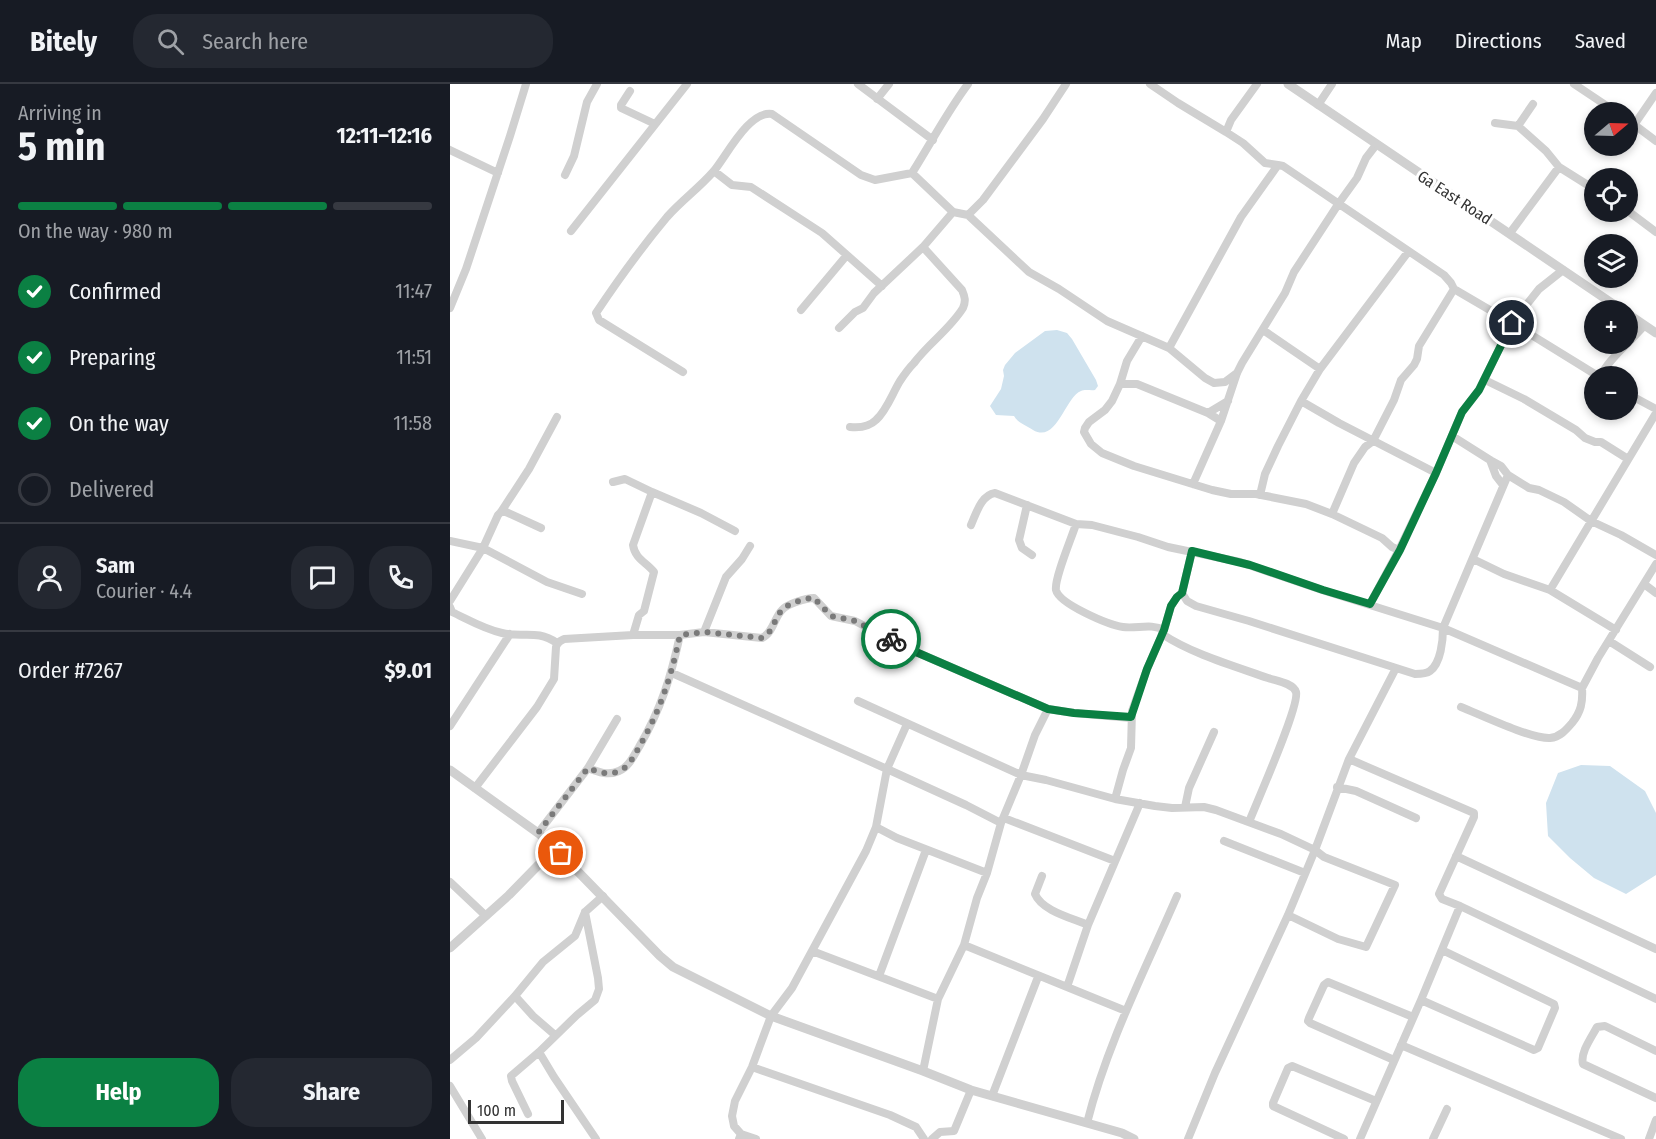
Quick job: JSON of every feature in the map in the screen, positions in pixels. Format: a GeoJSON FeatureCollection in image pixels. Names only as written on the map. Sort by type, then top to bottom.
{"type":"FeatureCollection","features":[{"type":"Feature","properties":{"kind":"street"},"geometry":{"type":"LineString","coordinates":[[450,308],[466,269],[526,84]]}},
{"type":"Feature","properties":{"kind":"street"},"geometry":{"type":"LineString","coordinates":[[565,175],[574,156],[587,102],[597,84]]}},
{"type":"Feature","properties":{"kind":"street"},"geometry":{"type":"LineString","coordinates":[[571,231],[687,84]]}},
{"type":"Feature","properties":{"kind":"street"},"geometry":{"type":"LineString","coordinates":[[858,84],[933,141]]}},
{"type":"Feature","properties":{"kind":"street"},"geometry":{"type":"LineString","coordinates":[[877,99],[889,84]]}},
{"type":"Feature","properties":{"kind":"street"},"geometry":{"type":"LineString","coordinates":[[683,372],[599,320],[596,313],[668,216],[714,171],[729,148],[756,117],[765,113],[772,114],[861,175],[875,180],[912,173],[950,109],[968,84]]}},
{"type":"Feature","properties":{"kind":"street"},"geometry":{"type":"LineString","coordinates":[[968,215],[983,200],[1066,84]]}},
{"type":"Feature","properties":{"kind":"street"},"geometry":{"type":"LineString","coordinates":[[1150,84],[1243,143],[1265,163],[1283,166],[1339,202],[1444,275],[1454,289],[1584,367]]}},
{"type":"Feature","properties":{"kind":"street"},"geometry":{"type":"LineString","coordinates":[[1226,132],[1231,120],[1257,84]]}},
{"type":"Feature","properties":{"kind":"street","name":"Ga East Road"},"geometry":{"type":"LineString","coordinates":[[1288,84],[1607,300]]}},
{"type":"Feature","properties":{"kind":"street"},"geometry":{"type":"LineString","coordinates":[[1318,105],[1332,84]]}},
{"type":"Feature","properties":{"kind":"street"},"geometry":{"type":"LineString","coordinates":[[1574,84],[1601,102]]}},
{"type":"Feature","properties":{"kind":"street"},"geometry":{"type":"LineString","coordinates":[[630,91],[621,108],[655,124]]}},
{"type":"Feature","properties":{"kind":"street"},"geometry":{"type":"LineString","coordinates":[[1638,115],[1656,93]]}},
{"type":"Feature","properties":{"kind":"street"},"geometry":{"type":"LineString","coordinates":[[1518,126],[1533,104]]}},
{"type":"Feature","properties":{"kind":"street"},"geometry":{"type":"LineString","coordinates":[[1494,123],[1518,126],[1546,152],[1558,167],[1584,183]]}},
{"type":"Feature","properties":{"kind":"street"},"geometry":{"type":"LineString","coordinates":[[1638,128],[1656,141]]}},
{"type":"Feature","properties":{"kind":"street"},"geometry":{"type":"LineString","coordinates":[[1193,484],[1221,421],[1237,373],[1285,293],[1293,272],[1357,178],[1366,158],[1376,145]]}},
{"type":"Feature","properties":{"kind":"street"},"geometry":{"type":"LineString","coordinates":[[450,150],[498,173]]}},
{"type":"Feature","properties":{"kind":"street"},"geometry":{"type":"LineString","coordinates":[[1169,348],[1240,217],[1278,165]]}},
{"type":"Feature","properties":{"kind":"street"},"geometry":{"type":"LineString","coordinates":[[1510,233],[1558,167]]}},
{"type":"Feature","properties":{"kind":"street"},"geometry":{"type":"LineString","coordinates":[[714,171],[732,185],[751,187],[822,233],[882,286]]}},
{"type":"Feature","properties":{"kind":"street"},"geometry":{"type":"LineString","coordinates":[[912,173],[953,212],[968,215],[1029,272],[1059,288],[1107,321],[1169,348],[1214,383],[1225,382],[1237,373]]}},
{"type":"Feature","properties":{"kind":"street"},"geometry":{"type":"LineString","coordinates":[[839,328],[855,312],[863,308],[868,299],[923,247],[953,212]]}},
{"type":"Feature","properties":{"kind":"street"},"geometry":{"type":"LineString","coordinates":[[1638,218],[1656,232]]}},
{"type":"Feature","properties":{"kind":"street"},"geometry":{"type":"LineString","coordinates":[[850,427],[861,428],[877,420],[894,395],[899,382],[914,362],[948,327],[964,306],[966,298],[962,290],[923,247]]}},
{"type":"Feature","properties":{"kind":"street"},"geometry":{"type":"LineString","coordinates":[[1260,495],[1265,474],[1301,401],[1320,369],[1408,252]]}},
{"type":"Feature","properties":{"kind":"street"},"geometry":{"type":"LineString","coordinates":[[801,310],[847,255]]}},
{"type":"Feature","properties":{"kind":"street"},"geometry":{"type":"LineString","coordinates":[[1370,604],[1400,550],[1462,412],[1485,380],[1512,323],[1539,289],[1563,270]]}},
{"type":"Feature","properties":{"kind":"street"},"geometry":{"type":"LineString","coordinates":[[1332,514],[1354,463],[1365,447],[1373,441],[1394,400],[1401,380],[1417,360],[1419,346],[1454,289]]}},
{"type":"Feature","properties":{"kind":"street"},"geometry":{"type":"LineString","coordinates":[[1638,322],[1656,333]]}},
{"type":"Feature","properties":{"kind":"street"},"geometry":{"type":"LineString","coordinates":[[1638,332],[1644,326]]}},
{"type":"Feature","properties":{"kind":"street"},"geometry":{"type":"LineString","coordinates":[[1263,330],[1320,369]]}},
{"type":"Feature","properties":{"kind":"street"},"geometry":{"type":"LineString","coordinates":[[1142,336],[1127,361],[1112,401],[1105,410],[1086,424],[1084,432],[1091,444],[1108,457],[1193,484],[1231,494],[1260,495],[1306,504],[1382,538],[1392,547],[1400,550]]}},
{"type":"Feature","properties":{"kind":"street"},"geometry":{"type":"LineString","coordinates":[[1608,366],[1617,354]]}},
{"type":"Feature","properties":{"kind":"street"},"geometry":{"type":"LineString","coordinates":[[1485,380],[1524,399],[1576,430],[1585,438],[1601,442],[1628,459]]}},
{"type":"Feature","properties":{"kind":"street"},"geometry":{"type":"LineString","coordinates":[[1120,384],[1137,384],[1208,412],[1221,421]]}},
{"type":"Feature","properties":{"kind":"street"},"geometry":{"type":"LineString","coordinates":[[1550,590],[1656,411],[1638,400]]}},
{"type":"Feature","properties":{"kind":"street"},"geometry":{"type":"LineString","coordinates":[[1208,412],[1228,401]]}},
{"type":"Feature","properties":{"kind":"street"},"geometry":{"type":"LineString","coordinates":[[1301,401],[1436,473]]}},
{"type":"Feature","properties":{"kind":"street"},"geometry":{"type":"LineString","coordinates":[[450,601],[483,548],[498,514],[529,469],[557,417]]}},
{"type":"Feature","properties":{"kind":"street"},"geometry":{"type":"LineString","coordinates":[[1452,436],[1502,466],[1508,475],[1529,488],[1539,490],[1564,502],[1591,521],[1656,555]]}},
{"type":"Feature","properties":{"kind":"street"},"geometry":{"type":"LineString","coordinates":[[1490,460],[1496,476],[1503,485]]}},
{"type":"Feature","properties":{"kind":"street"},"geometry":{"type":"LineString","coordinates":[[1182,593],[1187,601],[1196,606],[1415,674],[1424,674],[1430,671],[1441,649],[1443,628],[1508,475]]}},
{"type":"Feature","properties":{"kind":"street"},"geometry":{"type":"LineString","coordinates":[[613,482],[625,479],[735,531]]}},
{"type":"Feature","properties":{"kind":"street"},"geometry":{"type":"LineString","coordinates":[[633,635],[639,615],[644,611],[654,572],[637,558],[633,545],[652,492]]}},
{"type":"Feature","properties":{"kind":"street"},"geometry":{"type":"LineString","coordinates":[[971,525],[984,498],[995,493],[1076,524],[1092,525],[1168,547],[1250,565],[1443,628],[1582,688]]}},
{"type":"Feature","properties":{"kind":"street"},"geometry":{"type":"LineString","coordinates":[[1027,506],[1019,540],[1022,548],[1032,555]]}},
{"type":"Feature","properties":{"kind":"street"},"geometry":{"type":"LineString","coordinates":[[501,512],[506,512],[541,528]]}},
{"type":"Feature","properties":{"kind":"street"},"geometry":{"type":"LineString","coordinates":[[1076,524],[1063,560],[1056,588],[1058,595],[1100,621],[1134,628],[1155,626],[1175,643],[1290,685],[1296,693],[1290,721],[1249,822]]}},
{"type":"Feature","properties":{"kind":"street"},"geometry":{"type":"LineString","coordinates":[[450,541],[483,548],[547,582],[582,594]]}},
{"type":"Feature","properties":{"kind":"street"},"geometry":{"type":"LineString","coordinates":[[704,632],[726,577],[750,546]]}},
{"type":"Feature","properties":{"kind":"street"},"geometry":{"type":"LineString","coordinates":[[1115,799],[1131,748],[1131,717],[1171,606],[1182,593],[1192,551]]}},
{"type":"Feature","properties":{"kind":"street"},"geometry":{"type":"LineString","coordinates":[[1473,559],[1504,574],[1550,590],[1616,630]]}},
{"type":"Feature","properties":{"kind":"street"},"geometry":{"type":"LineString","coordinates":[[1461,707],[1532,735],[1551,738],[1562,734],[1577,717],[1583,702],[1582,688],[1598,658],[1656,564]]}},
{"type":"Feature","properties":{"kind":"street"},"geometry":{"type":"LineString","coordinates":[[1644,584],[1656,593]]}},
{"type":"Feature","properties":{"kind":"street"},"geometry":{"type":"LineString","coordinates":[[557,643],[564,639],[704,632],[762,638],[765,637],[783,608],[805,598],[814,598],[831,616],[855,621],[909,649],[1048,709],[1131,717]]}},
{"type":"Feature","properties":{"kind":"street"},"geometry":{"type":"LineString","coordinates":[[450,608],[453,612],[484,627],[510,634],[535,634],[548,637],[557,643]]}},
{"type":"Feature","properties":{"kind":"street"},"geometry":{"type":"LineString","coordinates":[[450,726],[510,634]]}},
{"type":"Feature","properties":{"kind":"street"},"geometry":{"type":"LineString","coordinates":[[588,768],[600,773],[612,773],[628,765],[663,701],[680,635]]}},
{"type":"Feature","properties":{"kind":"street"},"geometry":{"type":"LineString","coordinates":[[1609,641],[1650,667]]}},
{"type":"Feature","properties":{"kind":"street"},"geometry":{"type":"LineString","coordinates":[[475,788],[537,707],[554,679],[557,643]]}},
{"type":"Feature","properties":{"kind":"street"},"geometry":{"type":"LineString","coordinates":[[1188,1139],[1215,1073],[1288,915],[1315,850],[1348,759],[1396,668]]}},
{"type":"Feature","properties":{"kind":"street"},"geometry":{"type":"LineString","coordinates":[[672,673],[966,805],[1115,861]]}},
{"type":"Feature","properties":{"kind":"street"},"geometry":{"type":"LineString","coordinates":[[858,701],[1021,775],[1115,799],[1155,806],[1204,807],[1281,834],[1315,850],[1324,857],[1394,883],[1395,886],[1368,945],[1364,947],[1338,939],[1288,915]]}},
{"type":"Feature","properties":{"kind":"street"},"geometry":{"type":"LineString","coordinates":[[923,1071],[938,999],[964,945],[1003,820],[1035,735],[1048,709]]}},
{"type":"Feature","properties":{"kind":"street"},"geometry":{"type":"LineString","coordinates":[[538,833],[588,768],[617,719]]}},
{"type":"Feature","properties":{"kind":"street"},"geometry":{"type":"LineString","coordinates":[[756,1139],[740,1136],[734,1126],[732,1116],[735,1101],[752,1067],[771,1016],[792,988],[866,851],[876,827],[887,769],[907,724]]}},
{"type":"Feature","properties":{"kind":"street"},"geometry":{"type":"LineString","coordinates":[[1185,807],[1189,788],[1214,732]]}},
{"type":"Feature","properties":{"kind":"street"},"geometry":{"type":"LineString","coordinates":[[1348,759],[1474,813],[1440,894],[1442,899],[1656,999]]}},
{"type":"Feature","properties":{"kind":"street"},"geometry":{"type":"LineString","coordinates":[[450,770],[538,833],[555,848],[673,967],[771,1016],[971,1090],[1122,1133],[1134,1139]]}},
{"type":"Feature","properties":{"kind":"street"},"geometry":{"type":"LineString","coordinates":[[1337,787],[1356,791],[1416,818]]}},
{"type":"Feature","properties":{"kind":"street"},"geometry":{"type":"LineString","coordinates":[[1067,987],[1088,925],[1140,803]]}},
{"type":"Feature","properties":{"kind":"street"},"geometry":{"type":"LineString","coordinates":[[876,827],[897,838],[987,873]]}},
{"type":"Feature","properties":{"kind":"street"},"geometry":{"type":"LineString","coordinates":[[1224,841],[1305,873]]}},
{"type":"Feature","properties":{"kind":"street"},"geometry":{"type":"LineString","coordinates":[[450,948],[509,895],[555,848]]}},
{"type":"Feature","properties":{"kind":"street"},"geometry":{"type":"LineString","coordinates":[[879,976],[926,850]]}},
{"type":"Feature","properties":{"kind":"street"},"geometry":{"type":"LineString","coordinates":[[1456,856],[1656,949]]}},
{"type":"Feature","properties":{"kind":"street"},"geometry":{"type":"LineString","coordinates":[[1042,876],[1035,894],[1038,899],[1048,908],[1088,925]]}},
{"type":"Feature","properties":{"kind":"street"},"geometry":{"type":"LineString","coordinates":[[450,882],[486,916]]}},
{"type":"Feature","properties":{"kind":"street"},"geometry":{"type":"LineString","coordinates":[[450,1060],[476,1038],[543,962],[575,936],[585,912],[603,896]]}},
{"type":"Feature","properties":{"kind":"street"},"geometry":{"type":"LineString","coordinates":[[1087,1123],[1096,1087],[1126,1011],[1177,896]]}},
{"type":"Feature","properties":{"kind":"street"},"geometry":{"type":"LineString","coordinates":[[1360,1139],[1460,906]]}},
{"type":"Feature","properties":{"kind":"street"},"geometry":{"type":"LineString","coordinates":[[528,1114],[511,1076],[595,1000],[599,989],[594,950],[585,912]]}},
{"type":"Feature","properties":{"kind":"street"},"geometry":{"type":"LineString","coordinates":[[964,945],[1126,1011]]}},
{"type":"Feature","properties":{"kind":"street"},"geometry":{"type":"LineString","coordinates":[[1421,1000],[1534,1050],[1538,1048],[1555,1008],[1554,1004],[1442,950]]}},
{"type":"Feature","properties":{"kind":"street"},"geometry":{"type":"LineString","coordinates":[[812,951],[938,999]]}},
{"type":"Feature","properties":{"kind":"street"},"geometry":{"type":"LineString","coordinates":[[992,1096],[1038,977]]}},
{"type":"Feature","properties":{"kind":"street"},"geometry":{"type":"LineString","coordinates":[[1394,1060],[1310,1023],[1309,1018],[1324,985],[1328,982],[1413,1017]]}},
{"type":"Feature","properties":{"kind":"street"},"geometry":{"type":"LineString","coordinates":[[515,996],[555,1035]]}},
{"type":"Feature","properties":{"kind":"street"},"geometry":{"type":"LineString","coordinates":[[1656,1051],[1605,1026],[1599,1026],[1582,1056],[1582,1062],[1656,1098]]}},
{"type":"Feature","properties":{"kind":"street"},"geometry":{"type":"LineString","coordinates":[[1401,1045],[1622,1139]]}},
{"type":"Feature","properties":{"kind":"street"},"geometry":{"type":"LineString","coordinates":[[539,1052],[596,1139]]}},
{"type":"Feature","properties":{"kind":"street"},"geometry":{"type":"LineString","coordinates":[[1344,1139],[1273,1106],[1288,1068],[1292,1066],[1376,1101]]}},
{"type":"Feature","properties":{"kind":"street"},"geometry":{"type":"LineString","coordinates":[[752,1067],[890,1115],[916,1127],[924,1139]]}},
{"type":"Feature","properties":{"kind":"street"},"geometry":{"type":"LineString","coordinates":[[450,1086],[482,1139]]}},
{"type":"Feature","properties":{"kind":"street"},"geometry":{"type":"LineString","coordinates":[[932,1139],[940,1132],[954,1131],[971,1090]]}},
{"type":"Feature","properties":{"kind":"street"},"geometry":{"type":"LineString","coordinates":[[1433,1139],[1447,1109]]}},
{"type":"Feature","properties":{"kind":"street"},"geometry":{"type":"LineString","coordinates":[[1649,1139],[1656,1120]]}},
{"type":"Feature","properties":{"kind":"water"},"geometry":{"type":"Polygon","coordinates":[[[1057,330],[1067,333],[1072,339],[1098,386],[1095,390],[1083,390],[1075,395],[1055,425],[1041,433],[1020,423],[1014,416],[996,415],[990,406],[1001,389],[1005,365],[1015,353],[1045,331],[1057,330]]]}},
{"type":"Feature","properties":{"kind":"water"},"geometry":{"type":"Polygon","coordinates":[[[1581,765],[1610,766],[1645,791],[1656,813],[1656,875],[1626,894],[1594,878],[1548,836],[1546,803],[1558,773],[1581,765]]]}},
{"type":"Feature","properties":{"kind":"way so far"},"geometry":{"type":"LineString","coordinates":[[561,853],[538,833],[588,768],[600,773],[612,773],[628,765],[663,701],[680,635],[704,632],[762,638],[768,635],[783,608],[805,598],[814,598],[831,616],[855,621],[891,639]]}},
{"type":"Feature","properties":{"kind":"route"},"geometry":{"type":"LineString","coordinates":[[891,639],[909,649],[1048,709],[1131,717],[1171,606],[1182,593],[1192,551],[1240,562],[1370,604],[1400,550],[1462,412],[1479,390],[1512,323]]}}]}
